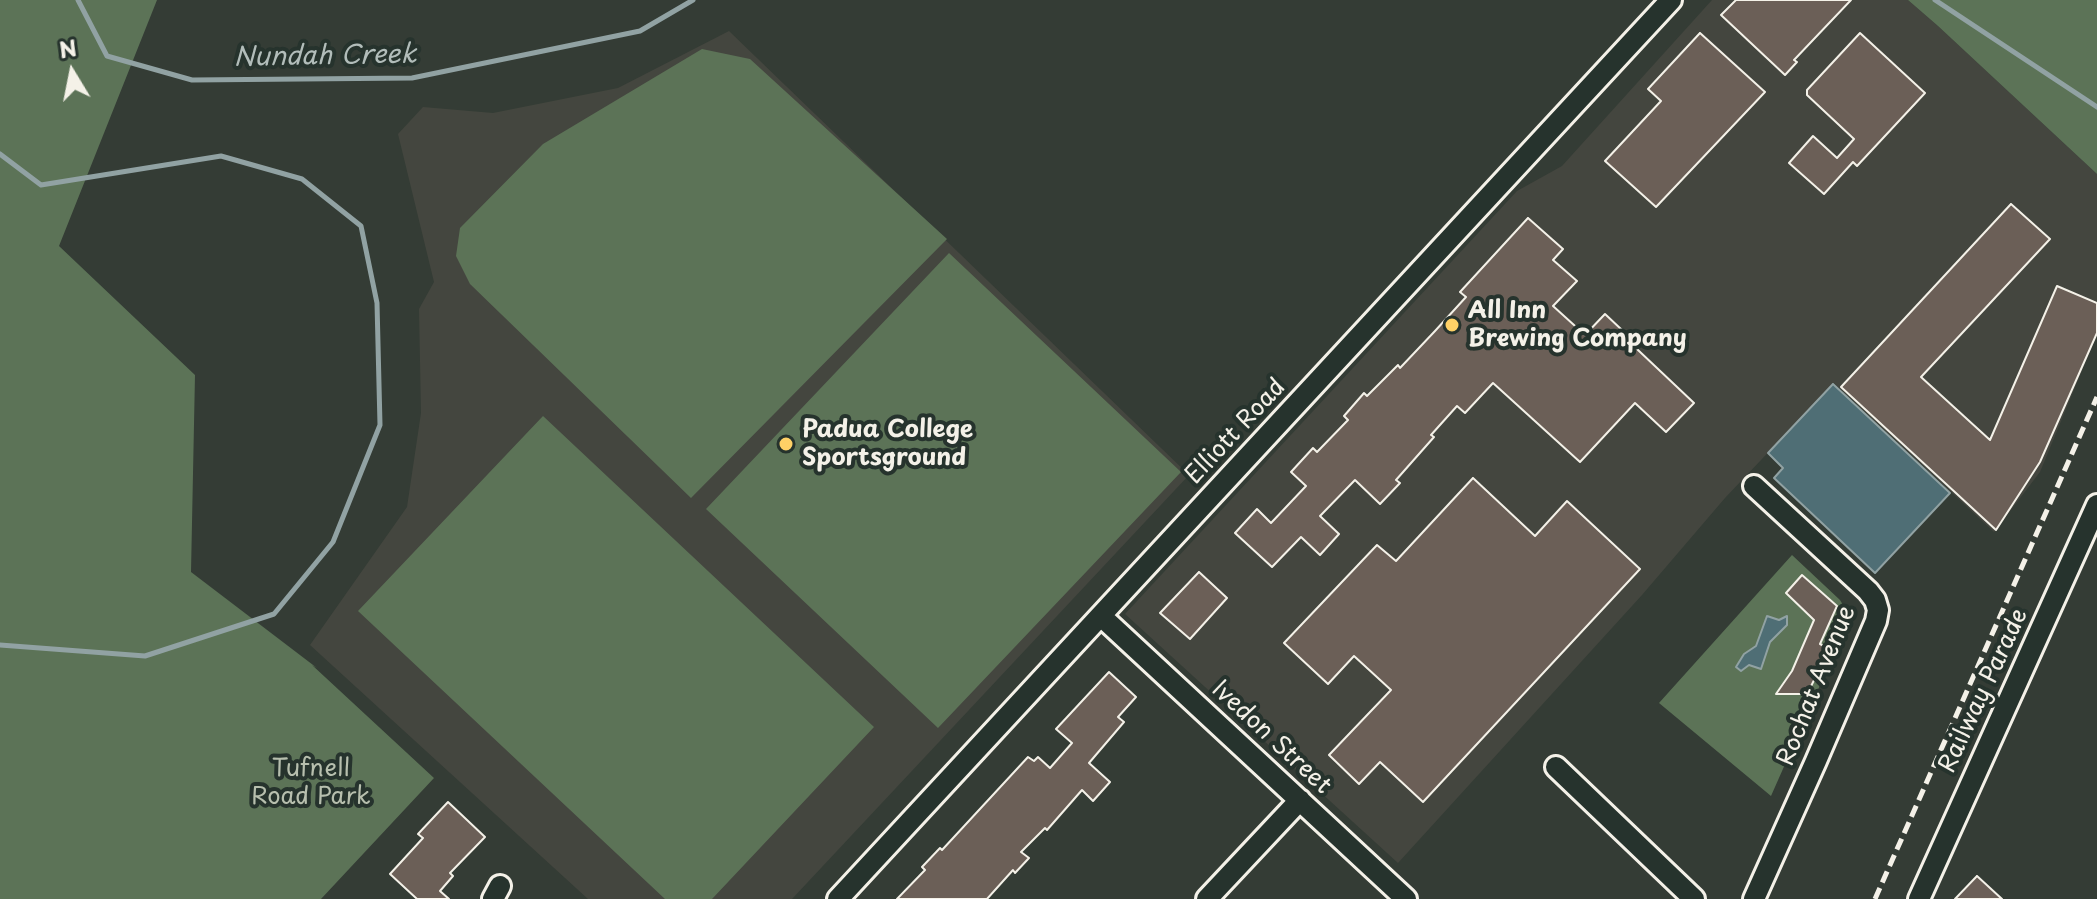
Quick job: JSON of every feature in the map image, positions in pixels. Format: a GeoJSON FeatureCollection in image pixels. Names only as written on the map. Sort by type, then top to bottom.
{"type":"FeatureCollection","features":[{"type":"Feature","properties":{"kind":"street","name":"Elliott Road"},"geometry":{"type":"LineString","coordinates":[[838,899],[1671,0]]}},
{"type":"Feature","properties":{"kind":"street","name":"Rochat Avenue"},"geometry":{"type":"LineString","coordinates":[[1754,486],[1868,591],[1878,610],[1834,719],[1754,899]]}},
{"type":"Feature","properties":{"kind":"street","name":"Railway Parade"},"geometry":{"type":"LineString","coordinates":[[1919,899],[2097,505]]}},
{"type":"Feature","properties":{"kind":"street","name":"Ivedon Street"},"geometry":{"type":"LineString","coordinates":[[1101,616],[1406,899]]}},
{"type":"Feature","properties":{"kind":"street"},"geometry":{"type":"LineString","coordinates":[[1556,767],[1694,899]]}},
{"type":"Feature","properties":{"kind":"street"},"geometry":{"type":"LineString","coordinates":[[1207,899],[1300,800]]}},
{"type":"Feature","properties":{"kind":"shaded area"},"geometry":{"type":"Polygon","coordinates":[[[1712,0],[1908,0],[1938,26],[2097,174],[2097,334],[2040,472],[1994,532],[1834,383],[1725,498],[1642,595],[1398,863],[1125,614],[1517,191],[1562,166],[1712,0]]]}},
{"type":"Feature","properties":{"kind":"shaded area","name":"Padua College Sportsground"},"geometry":{"type":"Polygon","coordinates":[[[729,31],[1189,475],[792,899],[588,899],[310,645],[407,507],[421,413],[419,309],[434,282],[398,134],[423,107],[493,113],[618,88],[729,31]]]}},
{"type":"Feature","properties":{"kind":"green space","name":"Tufnell Road Park"},"geometry":{"type":"Polygon","coordinates":[[[0,0],[157,0],[59,246],[195,375],[191,572],[317,668],[312,665],[434,778],[321,899],[0,899],[0,0]]]}},
{"type":"Feature","properties":{"kind":"green space"},"geometry":{"type":"Polygon","coordinates":[[[1908,0],[2097,0],[2097,174],[1938,26],[1908,0]]]}},
{"type":"Feature","properties":{"kind":"green space"},"geometry":{"type":"Polygon","coordinates":[[[702,49],[750,59],[947,239],[691,498],[470,284],[456,256],[460,228],[543,144],[702,49]]]}},
{"type":"Feature","properties":{"kind":"green space"},"geometry":{"type":"Polygon","coordinates":[[[949,253],[1181,472],[938,728],[706,509],[949,253]]]}},
{"type":"Feature","properties":{"kind":"green space"},"geometry":{"type":"Polygon","coordinates":[[[543,416],[874,727],[712,899],[665,899],[358,611],[543,416]]]}},
{"type":"Feature","properties":{"kind":"green space"},"geometry":{"type":"Polygon","coordinates":[[[1792,555],[1840,600],[1847,612],[1836,649],[1771,796],[1659,703],[1792,555]]]}},
{"type":"Feature","properties":{"kind":"water"},"geometry":{"type":"Polygon","coordinates":[[[1833,384],[1950,493],[1875,573],[1774,478],[1783,468],[1768,453],[1833,384]]]}},
{"type":"Feature","properties":{"kind":"water"},"geometry":{"type":"Polygon","coordinates":[[[1767,616],[1779,620],[1787,616],[1787,625],[1770,642],[1761,669],[1749,665],[1741,671],[1736,667],[1744,654],[1756,646],[1767,616]]]}},
{"type":"Feature","properties":{"kind":"building"},"geometry":{"type":"Polygon","coordinates":[[[1736,0],[1851,0],[1794,60],[1797,62],[1785,75],[1721,15],[1736,0]]]}},
{"type":"Feature","properties":{"kind":"building"},"geometry":{"type":"Polygon","coordinates":[[[1700,33],[1765,92],[1656,207],[1605,161],[1661,101],[1648,89],[1700,33]]]}},
{"type":"Feature","properties":{"kind":"building"},"geometry":{"type":"Polygon","coordinates":[[[1860,33],[1925,93],[1857,166],[1853,162],[1824,194],[1789,163],[1813,136],[1837,158],[1854,139],[1807,95],[1807,90],[1860,33]]]}},
{"type":"Feature","properties":{"kind":"building"},"geometry":{"type":"Polygon","coordinates":[[[2011,204],[2050,239],[1921,377],[1990,440],[2057,286],[2097,303],[2097,333],[2040,462],[1996,530],[1841,387],[2011,204]]]}},
{"type":"Feature","properties":{"kind":"building"},"geometry":{"type":"Polygon","coordinates":[[[1528,218],[1563,249],[1553,260],[1577,281],[1553,306],[1585,335],[1605,314],[1622,330],[1620,333],[1694,403],[1666,432],[1635,403],[1580,462],[1493,383],[1465,413],[1457,406],[1396,480],[1400,483],[1380,504],[1355,480],[1320,516],[1339,534],[1320,555],[1301,537],[1272,567],[1235,533],[1257,509],[1271,523],[1306,486],[1291,472],[1313,448],[1317,452],[1348,420],[1344,416],[1364,393],[1367,396],[1398,365],[1400,368],[1435,331],[1466,297],[1460,292],[1528,218]]]}},
{"type":"Feature","properties":{"kind":"building"},"geometry":{"type":"Polygon","coordinates":[[[1473,478],[1535,536],[1567,501],[1640,569],[1423,802],[1380,762],[1359,784],[1329,755],[1391,690],[1354,656],[1328,684],[1284,643],[1377,545],[1396,561],[1473,478]]]}},
{"type":"Feature","properties":{"kind":"building"},"geometry":{"type":"Polygon","coordinates":[[[1199,572],[1227,598],[1190,639],[1160,613],[1199,572]]]}},
{"type":"Feature","properties":{"kind":"building"},"geometry":{"type":"Polygon","coordinates":[[[1802,575],[1837,606],[1820,644],[1830,649],[1807,694],[1776,694],[1792,671],[1814,620],[1786,593],[1802,575]]]}},
{"type":"Feature","properties":{"kind":"building"},"geometry":{"type":"Polygon","coordinates":[[[1109,672],[1136,697],[1118,717],[1124,722],[1089,763],[1110,782],[1093,801],[1082,790],[1047,830],[1045,828],[1021,852],[1029,858],[1015,873],[1013,870],[987,899],[897,899],[925,870],[922,867],[940,848],[942,850],[1028,757],[1034,761],[1038,757],[1050,768],[1072,743],[1056,729],[1109,672]]]}},
{"type":"Feature","properties":{"kind":"building"},"geometry":{"type":"Polygon","coordinates":[[[448,802],[485,837],[450,873],[453,876],[440,891],[449,899],[417,899],[390,874],[423,838],[418,834],[448,802]]]}},
{"type":"Feature","properties":{"kind":"building"},"geometry":{"type":"Polygon","coordinates":[[[1977,876],[2002,899],[1955,899],[1977,876]]]}},
{"type":"Feature","properties":{"kind":"waterway","name":"Nundah Creek"},"geometry":{"type":"LineString","coordinates":[[78,0],[107,56],[192,80],[412,78],[640,31],[693,0]]}},
{"type":"Feature","properties":{"kind":"waterway"},"geometry":{"type":"LineString","coordinates":[[1935,0],[2097,107]]}},
{"type":"Feature","properties":{"kind":"waterway","name":"Nundah Creek"},"geometry":{"type":"LineString","coordinates":[[0,154],[41,185],[221,156],[302,179],[361,226],[377,303],[380,425],[333,542],[274,614],[145,656],[0,645]]}},
{"type":"Feature","properties":{"kind":"railway"},"geometry":{"type":"LineString","coordinates":[[1875,899],[2097,397]]}},
{"type":"Feature","properties":{"kind":"place","name":"All Inn Brewing Company"},"geometry":{"type":"Point","coordinates":[1452,325]}},
{"type":"Feature","properties":{"kind":"place","name":"Padua College Sportsground"},"geometry":{"type":"Point","coordinates":[786,444]}}]}
